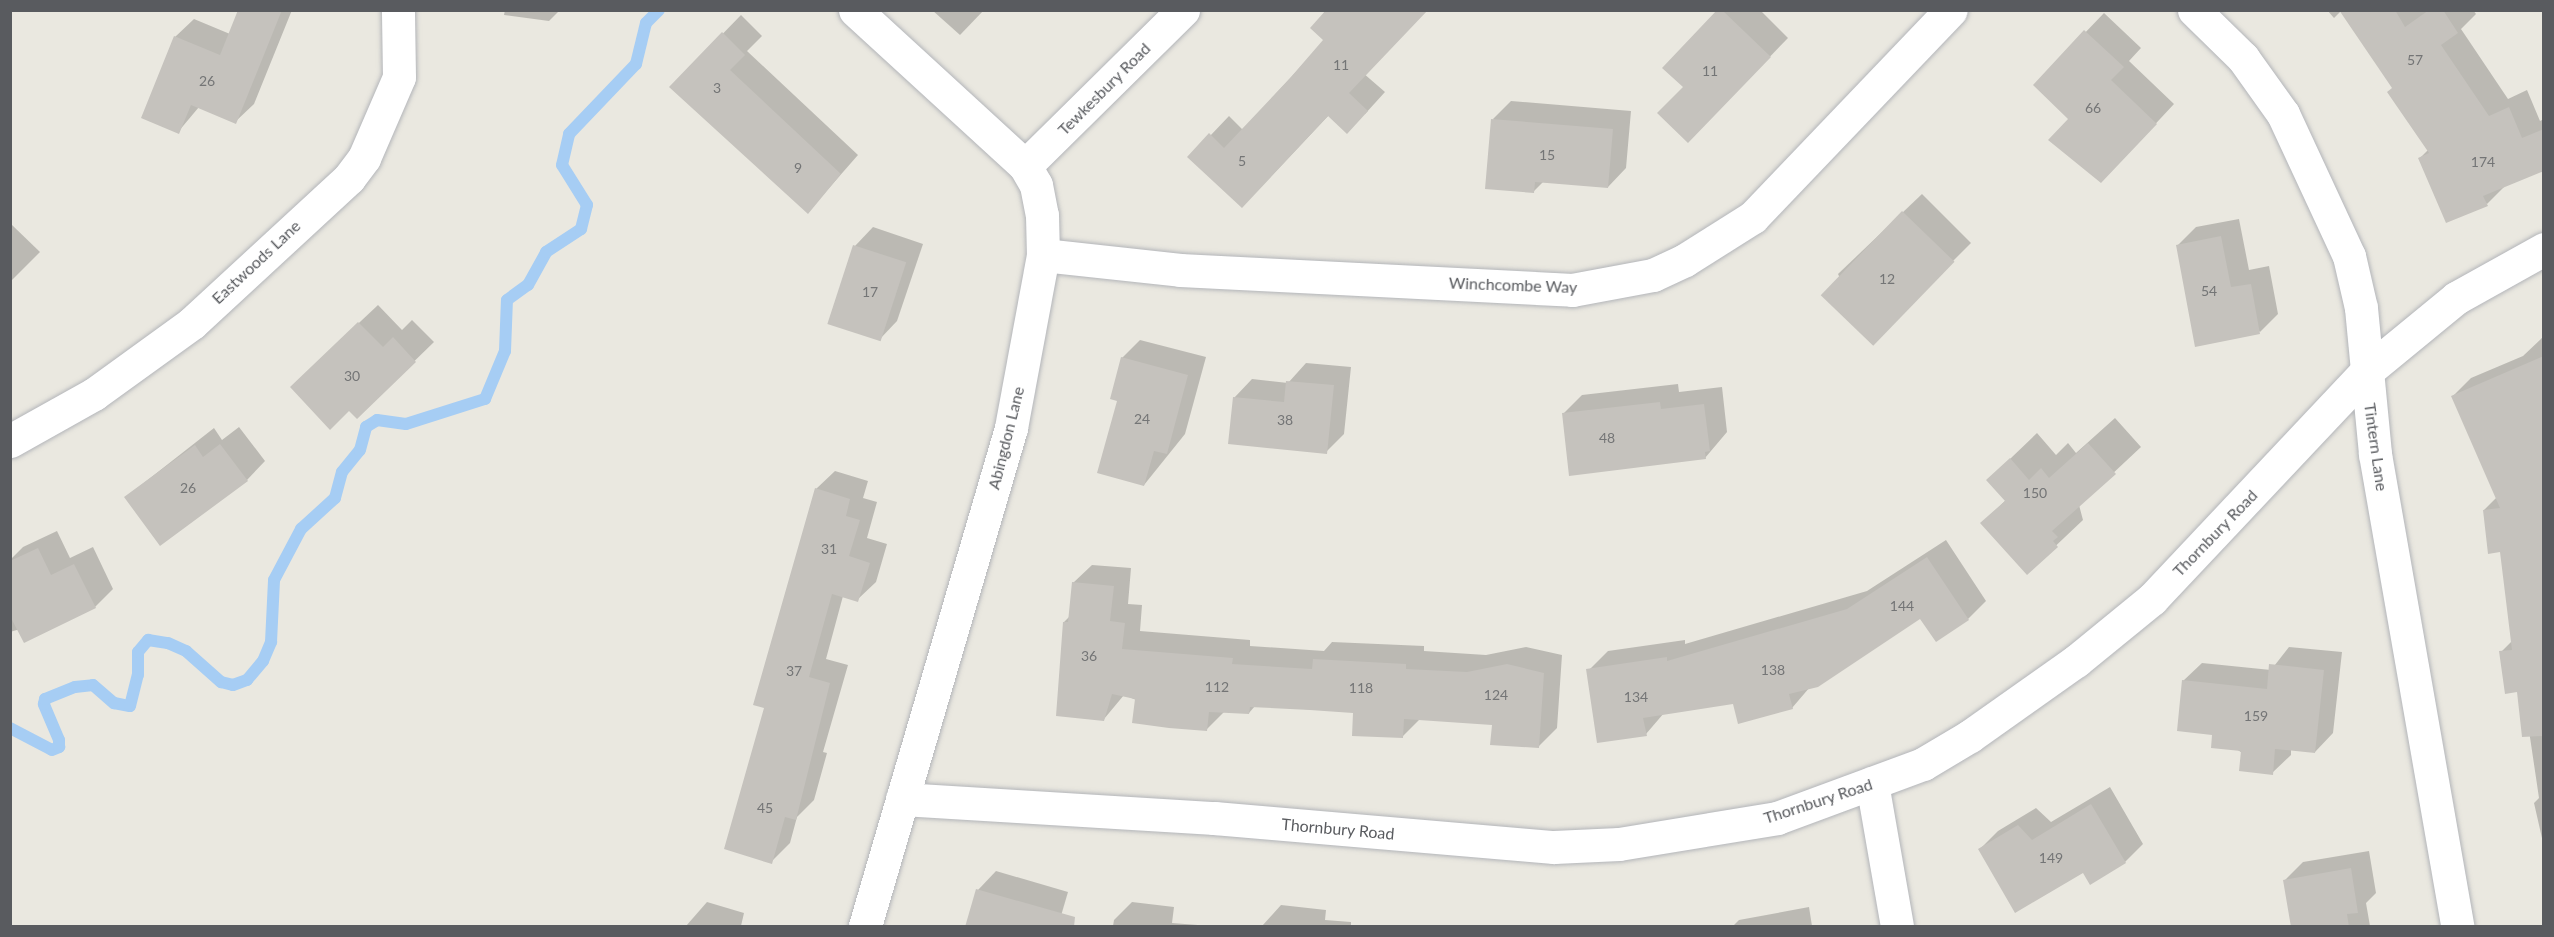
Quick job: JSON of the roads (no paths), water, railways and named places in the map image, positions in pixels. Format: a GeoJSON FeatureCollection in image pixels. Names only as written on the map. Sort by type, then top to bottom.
{"type":"FeatureCollection","features":[{"type":"Feature","properties":{"kind":"street","name":"Eastwoods Lane"},"geometry":{"type":"LineString","coordinates":[[10,441],[94,394],[192,323],[349,178],[364,158],[399,77],[399,10]]}},
{"type":"Feature","properties":{"kind":"street","name":"Abingdon Lane"},"geometry":{"type":"LineString","coordinates":[[855,10],[1025,166],[1036,185],[1043,255],[1011,428],[865,927]]}},
{"type":"Feature","properties":{"kind":"street","name":"Tewkesbury Road"},"geometry":{"type":"LineString","coordinates":[[1025,166],[1183,10]]}},
{"type":"Feature","properties":{"kind":"street","name":"Winchcombe Way"},"geometry":{"type":"LineString","coordinates":[[1043,255],[1180,270],[1572,290],[1653,275],[1685,260],[1753,217],[1951,10]]}},
{"type":"Feature","properties":{"kind":"street","name":"Tintern Lane"},"geometry":{"type":"LineString","coordinates":[[2194,10],[2243,58],[2283,114],[2349,256],[2361,308],[2375,454],[2457,927]]}},
{"type":"Feature","properties":{"kind":"street","name":"Thornbury Road"},"geometry":{"type":"LineString","coordinates":[[902,799],[1214,818],[1554,847],[1619,844],[1777,818],[1923,764],[1970,736],[2076,661],[2152,599],[2366,372],[2456,298],[2544,249]]}},
{"type":"Feature","properties":{"kind":"street"},"geometry":{"type":"LineString","coordinates":[[1872,783],[1897,927]]}},
{"type":"Feature","properties":{"kind":"waterway"},"geometry":{"type":"LineString","coordinates":[[10,728],[52,750],[59,747],[59,740],[44,704],[45,699],[75,687],[93,685],[114,703],[130,706],[138,675],[138,652],[148,640],[168,643],[186,651],[221,682],[233,685],[247,680],[263,661],[271,642],[274,580],[301,529],[335,498],[342,472],[360,450],[366,427],[377,420],[406,424],[485,399],[505,351],[507,300],[528,285],[546,252],[581,229],[587,205],[562,165],[569,134],[636,64],[646,23],[659,10]]}}]}
